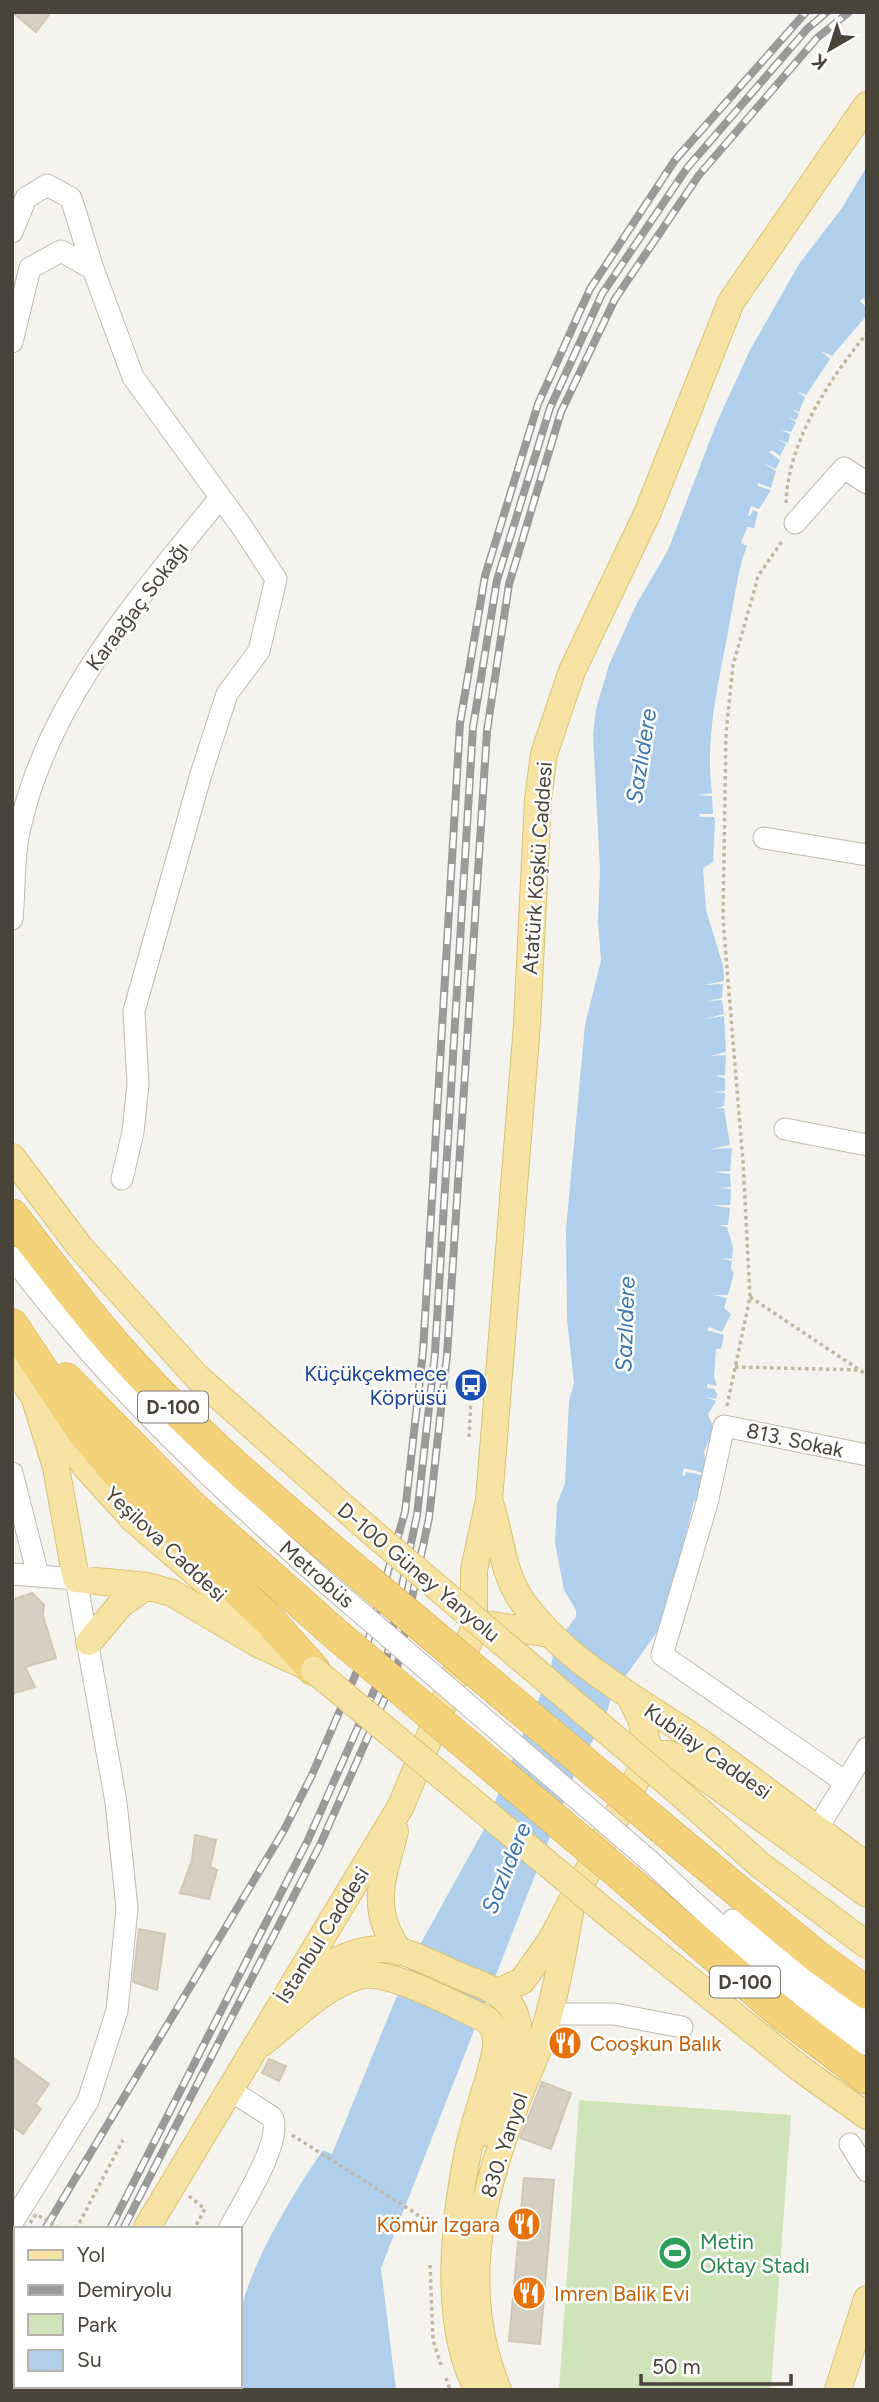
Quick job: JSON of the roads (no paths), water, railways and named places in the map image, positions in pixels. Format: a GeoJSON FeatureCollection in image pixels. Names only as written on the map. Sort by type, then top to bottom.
{"type":"FeatureCollection","features":[{"type":"Feature","properties":{"kind":"highway","name":"D-100"},"geometry":{"type":"LineString","coordinates":[[12,1216],[121,1353],[174,1409],[268,1497],[816,1956],[867,1993]]}},
{"type":"Feature","properties":{"kind":"highway","name":"D-100"},"geometry":{"type":"LineString","coordinates":[[12,1313],[74,1389],[128,1445],[261,1570],[338,1636],[640,1872],[782,2013],[867,2078]]}},
{"type":"Feature","properties":{"kind":"highway"},"geometry":{"type":"LineString","coordinates":[[12,1325],[82,1430],[116,1471],[256,1607],[314,1670]]}},
{"type":"Feature","properties":{"kind":"main road","name":"Atatürk Köşkü Caddesi"},"geometry":{"type":"LineString","coordinates":[[489,1500],[527,1024],[538,799],[544,754],[572,671],[647,514],[731,302],[867,105]]}},
{"type":"Feature","properties":{"kind":"main road","name":"D-100 Güney Yanyolu"},"geometry":{"type":"LineString","coordinates":[[12,1157],[80,1247],[196,1376],[366,1527],[682,1795],[760,1865],[867,1945]]}},
{"type":"Feature","properties":{"kind":"main road","name":"Yeşilova Caddesi"},"geometry":{"type":"LineString","coordinates":[[12,1366],[86,1467],[133,1519],[232,1606],[314,1670]]}},
{"type":"Feature","properties":{"kind":"main road"},"geometry":{"type":"LineString","coordinates":[[34,1395],[56,1467],[76,1579],[147,1586],[172,1592],[258,1644],[314,1670],[614,1919],[802,2070],[867,2116]]}},
{"type":"Feature","properties":{"kind":"main road"},"geometry":{"type":"LineString","coordinates":[[489,1500],[474,1570],[474,1629],[492,1625],[550,1634]]}},
{"type":"Feature","properties":{"kind":"main road","name":"Kubilay Caddesi"},"geometry":{"type":"LineString","coordinates":[[489,1500],[508,1575],[521,1599],[550,1634],[629,1695],[867,1866]]}},
{"type":"Feature","properties":{"kind":"main road"},"geometry":{"type":"LineString","coordinates":[[89,1642],[121,1604],[147,1586]]}},
{"type":"Feature","properties":{"kind":"main road","name":"İstanbul Caddesi"},"geometry":{"type":"LineString","coordinates":[[147,2227],[249,2053],[401,1806],[474,1629]]}},
{"type":"Feature","properties":{"kind":"main road"},"geometry":{"type":"LineString","coordinates":[[498,1992],[522,1981],[550,1942],[650,1754],[641,1719],[629,1695]]}},
{"type":"Feature","properties":{"kind":"main road","name":"Kubilay Caddesi"},"geometry":{"type":"LineString","coordinates":[[650,1754],[668,1754],[681,1760],[867,1894]]}},
{"type":"Feature","properties":{"kind":"main road"},"geometry":{"type":"LineString","coordinates":[[400,1952],[383,1923],[379,1903],[401,1806]]}},
{"type":"Feature","properties":{"kind":"main road","name":"830. Yanyol"},"geometry":{"type":"LineString","coordinates":[[498,2390],[480,2328],[474,2279],[476,2241],[503,2137],[548,2014],[572,1902]]}},
{"type":"Feature","properties":{"kind":"main road"},"geometry":{"type":"LineString","coordinates":[[249,2053],[306,1982],[322,1967],[363,1952],[400,1952],[498,1992],[514,2011],[519,2035],[505,2088],[458,2214]]}},
{"type":"Feature","properties":{"kind":"main road"},"geometry":{"type":"LineString","coordinates":[[249,2053],[340,1985],[365,1976],[391,1979],[486,2019],[496,2034],[496,2048],[469,2145],[458,2214]]}},
{"type":"Feature","properties":{"kind":"main road","name":"830. Yanyol"},"geometry":{"type":"LineString","coordinates":[[458,2214],[454,2289],[466,2368],[478,2390]]}},
{"type":"Feature","properties":{"kind":"main road"},"geometry":{"type":"LineString","coordinates":[[838,2390],[866,2306]]}},
{"type":"Feature","properties":{"kind":"street"},"geometry":{"type":"LineString","coordinates":[[12,232],[26,198],[47,185],[71,198],[93,270],[133,377],[276,579],[259,651],[227,694],[134,1011],[138,1084],[133,1132],[122,1179]]}},
{"type":"Feature","properties":{"kind":"street"},"geometry":{"type":"LineString","coordinates":[[12,342],[30,268],[61,251],[93,270]]}},
{"type":"Feature","properties":{"kind":"street"},"geometry":{"type":"LineString","coordinates":[[795,523],[844,468],[867,483]]}},
{"type":"Feature","properties":{"kind":"street","name":"Karaağaç Sokağı"},"geometry":{"type":"LineString","coordinates":[[12,919],[20,825],[43,750],[99,650],[219,499]]}},
{"type":"Feature","properties":{"kind":"street"},"geometry":{"type":"LineString","coordinates":[[764,838],[867,855]]}},
{"type":"Feature","properties":{"kind":"street"},"geometry":{"type":"LineString","coordinates":[[785,1129],[867,1145]]}},
{"type":"Feature","properties":{"kind":"street","name":"Metrobüs"},"geometry":{"type":"LineString","coordinates":[[12,1257],[125,1394],[220,1489],[640,1872],[710,1918],[831,2019],[867,2045]]}},
{"type":"Feature","properties":{"kind":"street","name":"813. Sokak"},"geometry":{"type":"LineString","coordinates":[[845,1782],[662,1655],[707,1503],[724,1426],[867,1455]]}},
{"type":"Feature","properties":{"kind":"street"},"geometry":{"type":"LineString","coordinates":[[12,1473],[38,1575]]}},
{"type":"Feature","properties":{"kind":"street"},"geometry":{"type":"LineString","coordinates":[[12,1574],[76,1579],[116,1802],[128,1908],[117,2011],[88,2101],[21,2223]]}},
{"type":"Feature","properties":{"kind":"street"},"geometry":{"type":"LineString","coordinates":[[817,1829],[867,1748]]}},
{"type":"Feature","properties":{"kind":"street","name":"Metrobüs"},"geometry":{"type":"LineString","coordinates":[[640,1872],[711,1903],[867,2022]]}},
{"type":"Feature","properties":{"kind":"street"},"geometry":{"type":"LineString","coordinates":[[548,2014],[614,2014],[682,2027]]}},
{"type":"Feature","properties":{"kind":"street"},"geometry":{"type":"LineString","coordinates":[[228,2089],[272,2117],[275,2130],[264,2164],[230,2227]]}},
{"type":"Feature","properties":{"kind":"street"},"geometry":{"type":"LineString","coordinates":[[850,2144],[867,2171]]}},
{"type":"Feature","properties":{"kind":"water","name":"Sazlıdere"},"geometry":{"type":"Polygon","coordinates":[[[867,166],[867,302],[863,298],[860,301],[867,308],[867,315],[832,356],[821,351],[830,359],[806,395],[797,391],[805,397],[799,412],[790,408],[799,414],[796,420],[788,417],[796,422],[791,432],[781,430],[790,434],[788,443],[777,439],[786,444],[780,456],[772,450],[769,452],[780,460],[776,469],[761,462],[776,471],[771,488],[758,483],[758,486],[771,490],[759,509],[751,506],[748,515],[750,516],[753,510],[758,512],[754,528],[747,527],[741,543],[747,546],[741,563],[712,726],[712,793],[698,795],[712,796],[713,814],[699,814],[700,817],[714,817],[715,820],[713,862],[703,868],[706,910],[723,966],[724,981],[704,985],[723,984],[722,998],[708,1001],[722,1000],[724,1014],[704,1019],[724,1016],[726,1052],[710,1056],[726,1055],[725,1075],[715,1076],[725,1078],[725,1091],[714,1092],[725,1093],[724,1106],[715,1109],[724,1108],[730,1145],[710,1149],[732,1148],[730,1171],[714,1172],[730,1174],[731,1187],[717,1188],[731,1189],[730,1205],[711,1205],[730,1208],[728,1225],[718,1225],[727,1227],[733,1247],[732,1259],[721,1258],[732,1261],[731,1269],[734,1273],[728,1295],[713,1295],[727,1298],[724,1308],[731,1314],[722,1332],[709,1327],[707,1330],[724,1335],[721,1349],[716,1349],[714,1377],[717,1386],[707,1384],[707,1388],[714,1389],[717,1394],[716,1399],[706,1397],[716,1401],[708,1414],[714,1429],[704,1452],[707,1474],[684,1468],[682,1475],[685,1476],[686,1472],[707,1476],[702,1500],[694,1501],[665,1621],[612,1695],[605,1719],[577,1768],[381,2268],[396,2390],[215,2390],[242,2388],[242,2308],[253,2274],[274,2230],[311,2167],[323,2150],[332,2154],[412,1959],[483,1831],[550,1675],[554,1646],[576,1617],[576,1610],[564,1590],[555,1543],[557,1504],[565,1483],[569,1401],[574,1383],[567,1320],[566,1229],[585,1025],[601,961],[598,922],[600,869],[593,734],[596,709],[609,665],[636,605],[668,550],[717,422],[750,350],[799,264],[842,208],[867,166]]]}},
{"type":"Feature","properties":{"kind":"railway"},"geometry":{"type":"LineString","coordinates":[[46,2227],[284,1830],[312,1775],[364,1655],[405,1512],[423,1352],[460,723],[485,576],[538,404],[590,289],[675,160],[806,12]]}},
{"type":"Feature","properties":{"kind":"railway"},"geometry":{"type":"LineString","coordinates":[[111,2227],[308,1840],[385,1666],[417,1515],[435,1353],[473,727],[497,580],[550,408],[602,294],[687,168],[807,29],[827,12]]}},
{"type":"Feature","properties":{"kind":"railway"},"geometry":{"type":"LineString","coordinates":[[124,2227],[320,1845],[396,1673],[429,1518],[447,1355],[487,731],[509,584],[561,412],[615,299],[699,175],[817,38],[849,12]]}},
{"type":"Feature","properties":{"kind":"railway"},"geometry":{"type":"LineString","coordinates":[[12,2293],[14,2290]]}},
{"type":"Feature","properties":{"kind":"place","name":"Küçükçekmece Köprüsü"},"geometry":{"type":"Point","coordinates":[471,1385]}},
{"type":"Feature","properties":{"kind":"place","name":"Cooşkun Balık"},"geometry":{"type":"Point","coordinates":[565,2043]}},
{"type":"Feature","properties":{"kind":"place","name":"Kömür Izgara"},"geometry":{"type":"Point","coordinates":[524,2224]}},
{"type":"Feature","properties":{"kind":"place","name":"Metin Oktay Stadı"},"geometry":{"type":"Point","coordinates":[675,2253]}},
{"type":"Feature","properties":{"kind":"place","name":"Imren Balik Evi"},"geometry":{"type":"Point","coordinates":[529,2293]}}]}
